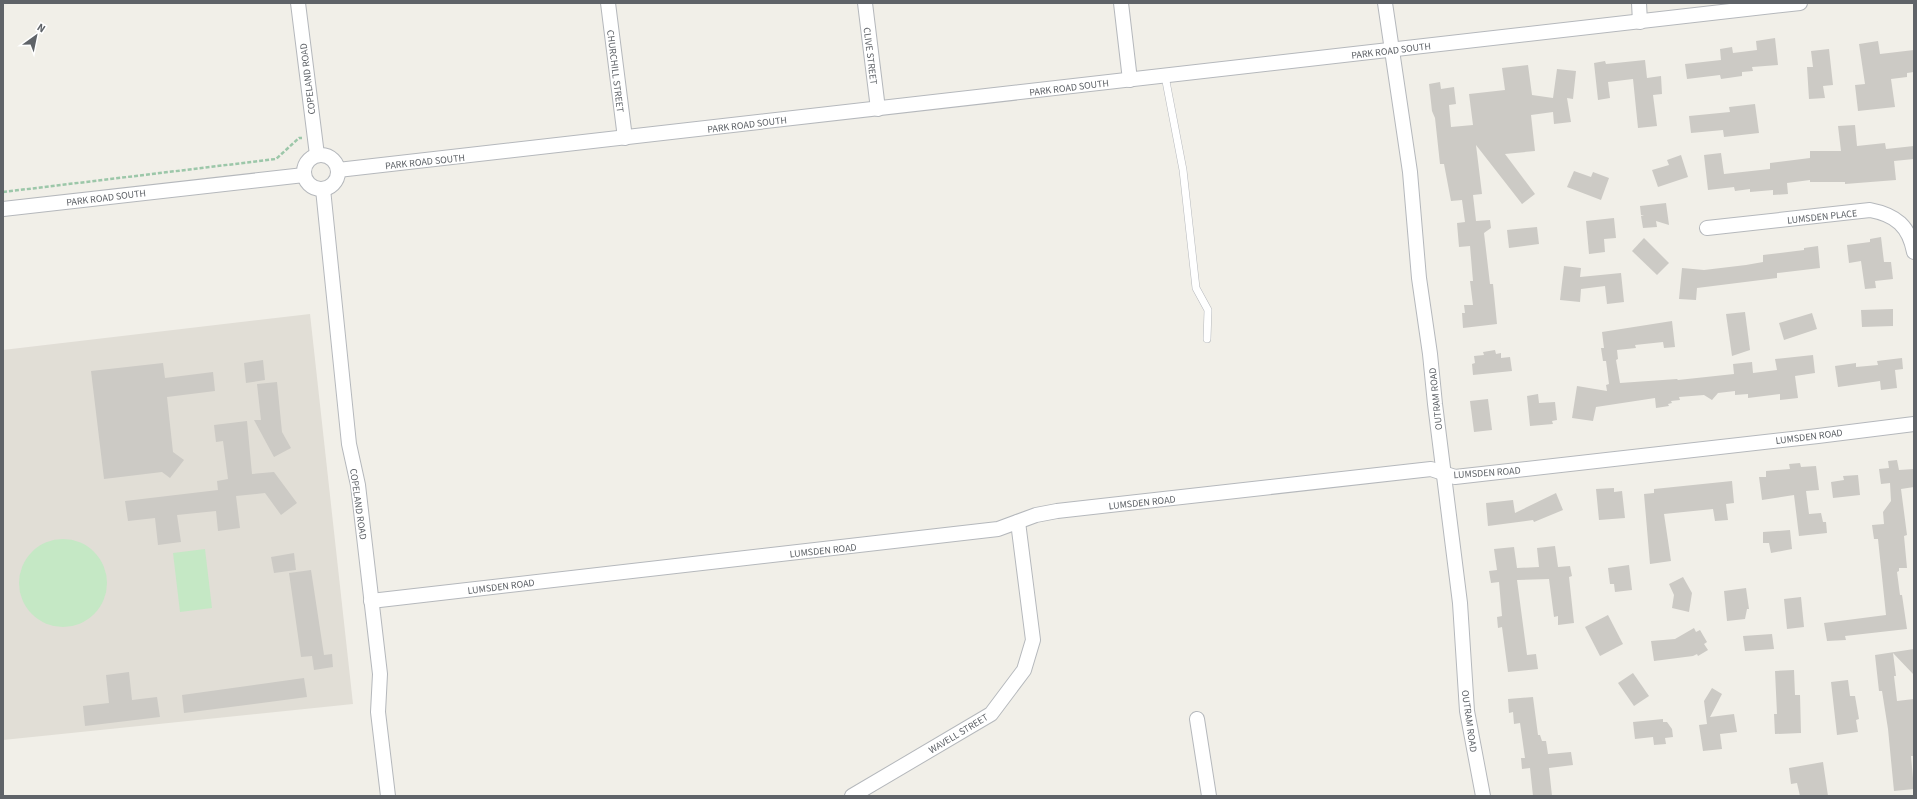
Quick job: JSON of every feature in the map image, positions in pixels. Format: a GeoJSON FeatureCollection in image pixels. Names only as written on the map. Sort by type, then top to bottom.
{"type":"FeatureCollection","features":[{"type":"Feature","properties":{"kind":"street","name":"COPELAND ROAD"},"geometry":{"type":"LineString","coordinates":[[298,3],[318,155]]}},
{"type":"Feature","properties":{"kind":"street","name":"CHURCHILL STREET"},"geometry":{"type":"LineString","coordinates":[[608,3],[625,138]]}},
{"type":"Feature","properties":{"kind":"street","name":"CLIVE STREET"},"geometry":{"type":"LineString","coordinates":[[865,3],[878,109]]}},
{"type":"Feature","properties":{"kind":"street"},"geometry":{"type":"LineString","coordinates":[[1121,3],[1130,80]]}},
{"type":"Feature","properties":{"kind":"street","name":"OUTRAM ROAD"},"geometry":{"type":"LineString","coordinates":[[1385,3],[1410,172],[1419,278],[1430,354],[1443,474],[1460,603],[1467,711],[1483,796]]}},
{"type":"Feature","properties":{"kind":"street"},"geometry":{"type":"LineString","coordinates":[[1639,3],[1640,22]]}},
{"type":"Feature","properties":{"kind":"street","name":"PARK ROAD SOUTH"},"geometry":{"type":"LineString","coordinates":[[338,170],[1800,3]]}},
{"type":"Feature","properties":{"kind":"street"},"geometry":{"type":"LineString","coordinates":[[318,155],[329,157],[333,160],[338,170],[338,177],[334,183],[323,189],[312,187],[308,184],[304,175],[305,164],[308,160],[318,155]]}},
{"type":"Feature","properties":{"kind":"street","name":"PARK ROAD SOUTH"},"geometry":{"type":"LineString","coordinates":[[3,209],[304,175]]}},
{"type":"Feature","properties":{"kind":"street","name":"COPELAND ROAD"},"geometry":{"type":"LineString","coordinates":[[323,189],[349,444],[358,485],[380,674],[378,712],[388,796]]}},
{"type":"Feature","properties":{"kind":"street","name":"LUMSDEN PLACE"},"geometry":{"type":"LineString","coordinates":[[1707,228],[1870,210],[1884,213],[1904,227],[1911,237],[1914,252]]}},
{"type":"Feature","properties":{"kind":"street","name":"LUMSDEN ROAD"},"geometry":{"type":"LineString","coordinates":[[371,601],[696,563],[896,542],[998,529],[1036,515],[1057,511],[1431,470],[1455,477],[1914,424]]}},
{"type":"Feature","properties":{"kind":"street","name":"WAVELL STREET"},"geometry":{"type":"LineString","coordinates":[[852,796],[990,714],[1024,670],[1033,640],[1018,522]]}},
{"type":"Feature","properties":{"kind":"street"},"geometry":{"type":"LineString","coordinates":[[1197,719],[1209,796]]}},
{"type":"Feature","properties":{"kind":"lane"},"geometry":{"type":"LineString","coordinates":[[1165,76],[1183,170],[1196,288],[1208,310],[1207,339]]}},
{"type":"Feature","properties":{"kind":"path"},"geometry":{"type":"LineString","coordinates":[[3,192],[276,159],[299,138],[315,138]]}},
{"type":"Feature","properties":{"kind":"shaded area"},"geometry":{"type":"Polygon","coordinates":[[[310,314],[353,704],[3,740],[3,350],[310,314]]]}},
{"type":"Feature","properties":{"kind":"green space"},"geometry":{"type":"Polygon","coordinates":[[[63,539],[80,542],[94,552],[104,566],[107,583],[104,600],[94,614],[80,624],[63,627],[46,624],[32,614],[22,600],[19,583],[22,566],[32,552],[46,542],[63,539]]]}},
{"type":"Feature","properties":{"kind":"green space"},"geometry":{"type":"Polygon","coordinates":[[[205,549],[212,608],[180,612],[173,553],[205,549]]]}},
{"type":"Feature","properties":{"kind":"building"},"geometry":{"type":"Polygon","coordinates":[[[1775,38],[1778,65],[1752,67],[1753,71],[1742,72],[1742,76],[1721,79],[1720,75],[1687,79],[1685,64],[1721,60],[1720,49],[1732,47],[1733,53],[1757,50],[1756,41],[1775,38]]]}},
{"type":"Feature","properties":{"kind":"building"},"geometry":{"type":"Polygon","coordinates":[[[1878,41],[1880,54],[1914,50],[1914,72],[1907,73],[1907,77],[1891,79],[1895,107],[1858,111],[1855,85],[1865,84],[1859,44],[1878,41]]]}},
{"type":"Feature","properties":{"kind":"building"},"geometry":{"type":"Polygon","coordinates":[[[1829,49],[1833,85],[1823,86],[1825,98],[1809,99],[1807,67],[1813,67],[1811,51],[1829,49]]]}},
{"type":"Feature","properties":{"kind":"building"},"geometry":{"type":"Polygon","coordinates":[[[1645,60],[1647,78],[1661,76],[1662,94],[1653,95],[1657,126],[1638,128],[1633,79],[1608,82],[1610,98],[1598,100],[1594,63],[1605,61],[1606,64],[1645,60]]]}},
{"type":"Feature","properties":{"kind":"building"},"geometry":{"type":"Polygon","coordinates":[[[1528,65],[1532,95],[1553,98],[1557,69],[1576,71],[1573,99],[1567,98],[1571,122],[1554,124],[1553,112],[1531,115],[1535,151],[1505,154],[1535,194],[1522,204],[1476,145],[1482,194],[1473,195],[1476,221],[1490,220],[1491,228],[1484,233],[1490,284],[1493,284],[1497,324],[1463,328],[1462,313],[1465,313],[1464,305],[1473,305],[1470,281],[1473,281],[1470,246],[1459,247],[1457,223],[1465,222],[1462,200],[1451,201],[1444,164],[1440,164],[1435,118],[1432,111],[1429,84],[1440,82],[1441,89],[1454,87],[1456,104],[1449,105],[1451,127],[1473,125],[1469,94],[1505,90],[1502,68],[1528,65]]]}},
{"type":"Feature","properties":{"kind":"building"},"geometry":{"type":"Polygon","coordinates":[[[1755,104],[1759,133],[1724,137],[1723,130],[1691,133],[1689,116],[1730,112],[1729,107],[1755,104]]]}},
{"type":"Feature","properties":{"kind":"building"},"geometry":{"type":"Polygon","coordinates":[[[1855,125],[1857,146],[1885,143],[1886,149],[1914,146],[1914,159],[1894,161],[1896,180],[1845,184],[1845,182],[1810,182],[1810,180],[1787,183],[1788,194],[1773,195],[1773,190],[1750,192],[1750,189],[1735,191],[1734,187],[1708,190],[1704,155],[1721,153],[1724,174],[1770,169],[1770,163],[1810,158],[1810,151],[1841,151],[1838,126],[1855,125]]]}},
{"type":"Feature","properties":{"kind":"building"},"geometry":{"type":"Polygon","coordinates":[[[1681,155],[1688,177],[1658,187],[1652,170],[1669,165],[1667,160],[1681,155]]]}},
{"type":"Feature","properties":{"kind":"building"},"geometry":{"type":"Polygon","coordinates":[[[1574,171],[1591,177],[1593,172],[1609,178],[1601,200],[1567,187],[1574,171]]]}},
{"type":"Feature","properties":{"kind":"building"},"geometry":{"type":"Polygon","coordinates":[[[1666,203],[1669,225],[1656,221],[1657,227],[1643,228],[1641,216],[1644,216],[1641,215],[1640,206],[1666,203]]]}},
{"type":"Feature","properties":{"kind":"building"},"geometry":{"type":"Polygon","coordinates":[[[1614,218],[1616,238],[1604,239],[1605,252],[1589,254],[1586,221],[1614,218]]]}},
{"type":"Feature","properties":{"kind":"building"},"geometry":{"type":"Polygon","coordinates":[[[1537,227],[1539,244],[1509,248],[1507,230],[1537,227]]]}},
{"type":"Feature","properties":{"kind":"building"},"geometry":{"type":"Polygon","coordinates":[[[1881,237],[1884,262],[1891,262],[1893,279],[1875,281],[1876,288],[1865,289],[1861,261],[1849,263],[1847,245],[1870,242],[1870,239],[1881,237]]]}},
{"type":"Feature","properties":{"kind":"building"},"geometry":{"type":"Polygon","coordinates":[[[1644,238],[1669,263],[1657,275],[1632,251],[1644,238]]]}},
{"type":"Feature","properties":{"kind":"building"},"geometry":{"type":"Polygon","coordinates":[[[1818,246],[1820,268],[1777,273],[1777,278],[1697,288],[1696,300],[1679,299],[1682,268],[1704,270],[1746,265],[1763,262],[1763,255],[1804,250],[1804,248],[1818,246]]]}},
{"type":"Feature","properties":{"kind":"building"},"geometry":{"type":"Polygon","coordinates":[[[1564,266],[1581,268],[1580,277],[1621,273],[1624,302],[1607,304],[1605,286],[1581,289],[1580,302],[1560,300],[1564,266]]]}},
{"type":"Feature","properties":{"kind":"building"},"geometry":{"type":"Polygon","coordinates":[[[1893,309],[1893,326],[1862,327],[1861,310],[1893,309]]]}},
{"type":"Feature","properties":{"kind":"building"},"geometry":{"type":"Polygon","coordinates":[[[1745,312],[1750,350],[1732,356],[1726,314],[1745,312]]]}},
{"type":"Feature","properties":{"kind":"building"},"geometry":{"type":"Polygon","coordinates":[[[1812,313],[1817,329],[1784,340],[1779,323],[1812,313]]]}},
{"type":"Feature","properties":{"kind":"building"},"geometry":{"type":"Polygon","coordinates":[[[1672,321],[1675,347],[1664,348],[1663,342],[1635,345],[1636,348],[1617,350],[1618,359],[1616,360],[1620,383],[1678,380],[1734,374],[1733,364],[1752,362],[1753,373],[1777,370],[1775,359],[1813,355],[1815,373],[1795,376],[1798,398],[1780,400],[1780,394],[1748,398],[1748,394],[1735,395],[1735,391],[1718,393],[1712,400],[1704,395],[1679,397],[1680,400],[1671,401],[1672,403],[1668,404],[1669,406],[1656,408],[1655,398],[1596,407],[1593,421],[1572,418],[1577,386],[1607,391],[1606,385],[1609,384],[1606,361],[1603,361],[1601,348],[1604,348],[1602,332],[1672,321]]]}},
{"type":"Feature","properties":{"kind":"building"},"geometry":{"type":"Polygon","coordinates":[[[1495,350],[1496,354],[1501,353],[1501,358],[1510,357],[1512,371],[1473,375],[1472,364],[1475,363],[1474,356],[1484,355],[1483,352],[1495,350]]]}},
{"type":"Feature","properties":{"kind":"building"},"geometry":{"type":"Polygon","coordinates":[[[1902,358],[1903,369],[1895,370],[1897,388],[1881,390],[1880,381],[1838,387],[1835,366],[1856,363],[1856,367],[1878,365],[1877,361],[1902,358]]]}},
{"type":"Feature","properties":{"kind":"building"},"geometry":{"type":"Polygon","coordinates":[[[263,360],[265,380],[246,383],[244,363],[263,360]]]}},
{"type":"Feature","properties":{"kind":"building"},"geometry":{"type":"Polygon","coordinates":[[[163,363],[165,378],[213,372],[215,391],[167,397],[173,452],[184,460],[170,478],[162,472],[104,479],[91,371],[163,363]]]}},
{"type":"Feature","properties":{"kind":"building"},"geometry":{"type":"Polygon","coordinates":[[[277,382],[282,432],[291,448],[274,457],[254,420],[261,420],[257,384],[277,382]]]}},
{"type":"Feature","properties":{"kind":"building"},"geometry":{"type":"Polygon","coordinates":[[[1538,394],[1539,403],[1555,402],[1557,420],[1552,421],[1553,424],[1530,426],[1527,396],[1538,394]]]}},
{"type":"Feature","properties":{"kind":"building"},"geometry":{"type":"Polygon","coordinates":[[[1488,399],[1492,430],[1474,432],[1470,401],[1488,399]]]}},
{"type":"Feature","properties":{"kind":"building"},"geometry":{"type":"Polygon","coordinates":[[[247,421],[252,474],[274,472],[297,503],[281,515],[265,493],[236,496],[240,528],[218,531],[216,511],[177,515],[181,542],[158,545],[155,518],[128,521],[125,501],[218,490],[217,481],[228,479],[223,441],[216,442],[214,425],[247,421]]]}},
{"type":"Feature","properties":{"kind":"building"},"geometry":{"type":"Polygon","coordinates":[[[1897,460],[1899,470],[1914,469],[1914,487],[1901,489],[1907,535],[1904,536],[1907,568],[1899,568],[1899,571],[1897,572],[1907,629],[1845,636],[1846,640],[1827,641],[1824,623],[1886,615],[1878,539],[1874,539],[1872,525],[1884,524],[1883,512],[1891,501],[1890,483],[1881,484],[1879,469],[1889,468],[1888,461],[1897,460]]]}},
{"type":"Feature","properties":{"kind":"building"},"geometry":{"type":"Polygon","coordinates":[[[1800,463],[1801,467],[1816,466],[1819,490],[1806,491],[1809,514],[1821,513],[1823,522],[1826,522],[1827,533],[1799,536],[1794,495],[1762,500],[1759,477],[1766,477],[1766,471],[1790,469],[1789,464],[1800,463]]]}},
{"type":"Feature","properties":{"kind":"building"},"geometry":{"type":"Polygon","coordinates":[[[1858,475],[1860,495],[1833,498],[1831,482],[1844,480],[1843,476],[1858,475]]]}},
{"type":"Feature","properties":{"kind":"building"},"geometry":{"type":"Polygon","coordinates":[[[1732,481],[1734,503],[1726,504],[1728,520],[1715,521],[1713,509],[1664,514],[1671,561],[1650,564],[1644,494],[1654,493],[1654,489],[1732,481]]]}},
{"type":"Feature","properties":{"kind":"building"},"geometry":{"type":"Polygon","coordinates":[[[1614,488],[1614,492],[1622,491],[1625,518],[1599,520],[1596,489],[1614,488]]]}},
{"type":"Feature","properties":{"kind":"building"},"geometry":{"type":"Polygon","coordinates":[[[1556,493],[1563,510],[1534,522],[1533,520],[1488,526],[1486,503],[1513,500],[1515,513],[1556,493]]]}},
{"type":"Feature","properties":{"kind":"building"},"geometry":{"type":"Polygon","coordinates":[[[1790,530],[1792,549],[1771,553],[1769,543],[1763,543],[1763,532],[1790,530]]]}},
{"type":"Feature","properties":{"kind":"building"},"geometry":{"type":"Polygon","coordinates":[[[1555,546],[1558,567],[1570,566],[1572,576],[1569,577],[1574,623],[1558,625],[1558,616],[1554,617],[1549,579],[1517,580],[1527,655],[1536,654],[1538,669],[1508,672],[1502,627],[1498,628],[1497,617],[1502,616],[1499,582],[1491,583],[1489,571],[1497,570],[1494,549],[1514,547],[1517,568],[1539,567],[1537,548],[1555,546]]]}},
{"type":"Feature","properties":{"kind":"building"},"geometry":{"type":"Polygon","coordinates":[[[294,553],[296,570],[274,573],[271,557],[294,553]]]}},
{"type":"Feature","properties":{"kind":"building"},"geometry":{"type":"Polygon","coordinates":[[[1629,565],[1632,590],[1615,592],[1614,584],[1610,584],[1608,568],[1629,565]]]}},
{"type":"Feature","properties":{"kind":"building"},"geometry":{"type":"Polygon","coordinates":[[[311,570],[324,655],[332,654],[333,667],[314,670],[312,656],[301,657],[289,573],[311,570]]]}},
{"type":"Feature","properties":{"kind":"building"},"geometry":{"type":"Polygon","coordinates":[[[1683,577],[1692,593],[1689,612],[1672,608],[1674,595],[1669,584],[1683,577]]]}},
{"type":"Feature","properties":{"kind":"building"},"geometry":{"type":"Polygon","coordinates":[[[1746,588],[1749,609],[1747,609],[1745,619],[1727,621],[1724,591],[1746,588]]]}},
{"type":"Feature","properties":{"kind":"building"},"geometry":{"type":"Polygon","coordinates":[[[1801,597],[1804,627],[1787,629],[1784,599],[1801,597]]]}},
{"type":"Feature","properties":{"kind":"building"},"geometry":{"type":"Polygon","coordinates":[[[1608,615],[1623,644],[1600,656],[1585,627],[1608,615]]]}},
{"type":"Feature","properties":{"kind":"building"},"geometry":{"type":"Polygon","coordinates":[[[1694,628],[1696,632],[1700,630],[1707,642],[1704,644],[1708,650],[1698,656],[1697,654],[1693,656],[1654,661],[1651,641],[1675,639],[1694,628]]]}},
{"type":"Feature","properties":{"kind":"building"},"geometry":{"type":"Polygon","coordinates":[[[1772,634],[1774,649],[1745,651],[1743,636],[1772,634]]]}},
{"type":"Feature","properties":{"kind":"building"},"geometry":{"type":"Polygon","coordinates":[[[1914,649],[1914,675],[1893,653],[1897,701],[1914,699],[1914,756],[1911,756],[1914,789],[1894,791],[1888,729],[1882,691],[1879,691],[1875,655],[1914,649]]]}},
{"type":"Feature","properties":{"kind":"building"},"geometry":{"type":"Polygon","coordinates":[[[1794,670],[1795,695],[1800,695],[1801,733],[1775,734],[1774,714],[1777,714],[1775,671],[1794,670]]]}},
{"type":"Feature","properties":{"kind":"building"},"geometry":{"type":"Polygon","coordinates":[[[129,672],[132,700],[157,697],[160,717],[85,726],[83,706],[109,703],[106,675],[129,672]]]}},
{"type":"Feature","properties":{"kind":"building"},"geometry":{"type":"Polygon","coordinates":[[[1633,673],[1649,696],[1634,706],[1618,683],[1633,673]]]}},
{"type":"Feature","properties":{"kind":"building"},"geometry":{"type":"Polygon","coordinates":[[[304,678],[307,697],[184,713],[182,695],[304,678]]]}},
{"type":"Feature","properties":{"kind":"building"},"geometry":{"type":"Polygon","coordinates":[[[1848,680],[1850,696],[1855,696],[1859,719],[1856,720],[1858,732],[1837,735],[1831,682],[1848,680]]]}},
{"type":"Feature","properties":{"kind":"building"},"geometry":{"type":"Polygon","coordinates":[[[1712,688],[1722,694],[1710,717],[1734,714],[1737,732],[1720,734],[1722,749],[1703,751],[1699,725],[1707,724],[1704,701],[1712,688]]]}},
{"type":"Feature","properties":{"kind":"building"},"geometry":{"type":"Polygon","coordinates":[[[1533,697],[1538,735],[1540,735],[1542,741],[1546,741],[1548,754],[1571,752],[1573,765],[1549,768],[1552,796],[1533,796],[1530,768],[1522,769],[1521,758],[1525,758],[1520,723],[1514,724],[1513,712],[1509,713],[1508,699],[1533,697]]]}},
{"type":"Feature","properties":{"kind":"building"},"geometry":{"type":"Polygon","coordinates":[[[1663,719],[1663,722],[1667,722],[1672,729],[1673,737],[1665,738],[1666,744],[1654,745],[1653,737],[1635,739],[1633,722],[1663,719]]]}},
{"type":"Feature","properties":{"kind":"building"},"geometry":{"type":"Polygon","coordinates":[[[1823,762],[1828,796],[1800,796],[1797,783],[1791,784],[1789,768],[1823,762]]]}}]}
